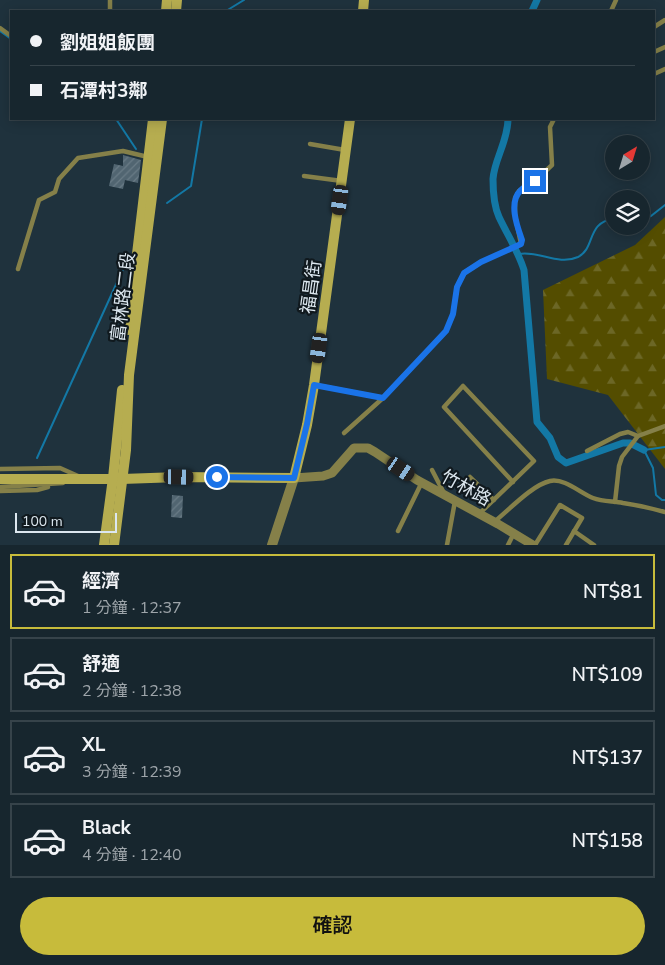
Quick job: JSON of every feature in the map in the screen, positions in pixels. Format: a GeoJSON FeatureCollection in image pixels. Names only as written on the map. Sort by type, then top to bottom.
{"type":"FeatureCollection","features":[{"type":"Feature","properties":{"kind":"main road","name":"富林路二段"},"geometry":{"type":"LineString","coordinates":[[118,479],[126,450],[130,375],[152,158],[153,120]]}},
{"type":"Feature","properties":{"kind":"main road","name":"富林路二段"},"geometry":{"type":"LineString","coordinates":[[152,158],[162,120]]}},
{"type":"Feature","properties":{"kind":"main road","name":"福昌街"},"geometry":{"type":"LineString","coordinates":[[294,478],[314,385],[350,120]]}},
{"type":"Feature","properties":{"kind":"main road"},"geometry":{"type":"LineString","coordinates":[[0,479],[294,478]]}},
{"type":"Feature","properties":{"kind":"main road"},"geometry":{"type":"LineString","coordinates":[[104,545],[118,479]]}},
{"type":"Feature","properties":{"kind":"main road"},"geometry":{"type":"LineString","coordinates":[[114,545],[118,479]]}},
{"type":"Feature","properties":{"kind":"street","name":"竹林路"},"geometry":{"type":"LineString","coordinates":[[294,478],[323,476],[332,473],[354,448],[368,448],[422,482],[534,545]]}},
{"type":"Feature","properties":{"kind":"street","name":"福昌街"},"geometry":{"type":"LineString","coordinates":[[272,545],[294,478]]}},
{"type":"Feature","properties":{"kind":"lane"},"geometry":{"type":"LineString","coordinates":[[344,433],[383,398],[446,331],[453,314],[457,287],[464,273],[468,269],[521,244],[522,240],[515,215],[515,198],[520,190],[535,181],[552,165],[550,127],[554,120]]}},
{"type":"Feature","properties":{"kind":"lane"},"geometry":{"type":"LineString","coordinates":[[310,144],[347,150]]}},
{"type":"Feature","properties":{"kind":"lane"},"geometry":{"type":"LineString","coordinates":[[18,269],[39,200],[55,192],[59,179],[78,158],[123,151],[152,158]]}},
{"type":"Feature","properties":{"kind":"lane"},"geometry":{"type":"LineString","coordinates":[[304,176],[342,181]]}},
{"type":"Feature","properties":{"kind":"lane"},"geometry":{"type":"LineString","coordinates":[[314,385],[383,398]]}},
{"type":"Feature","properties":{"kind":"lane"},"geometry":{"type":"LineString","coordinates":[[480,514],[513,482],[534,461],[463,386],[444,408],[513,482]]}},
{"type":"Feature","properties":{"kind":"lane"},"geometry":{"type":"LineString","coordinates":[[615,502],[619,466],[626,450],[638,436],[665,426]]}},
{"type":"Feature","properties":{"kind":"lane"},"geometry":{"type":"LineString","coordinates":[[587,451],[620,434],[628,432],[638,436]]}},
{"type":"Feature","properties":{"kind":"lane"},"geometry":{"type":"LineString","coordinates":[[0,469],[60,468],[82,478]]}},
{"type":"Feature","properties":{"kind":"lane"},"geometry":{"type":"LineString","coordinates":[[432,470],[446,496]]}},
{"type":"Feature","properties":{"kind":"lane"},"geometry":{"type":"LineString","coordinates":[[470,477],[494,500]]}},
{"type":"Feature","properties":{"kind":"lane"},"geometry":{"type":"LineString","coordinates":[[0,491],[37,490],[82,478]]}},
{"type":"Feature","properties":{"kind":"lane"},"geometry":{"type":"LineString","coordinates":[[496,523],[530,492],[541,484],[550,481],[558,481],[603,501],[665,512]]}},
{"type":"Feature","properties":{"kind":"lane"},"geometry":{"type":"LineString","coordinates":[[398,531],[422,482]]}},
{"type":"Feature","properties":{"kind":"lane"},"geometry":{"type":"LineString","coordinates":[[0,487],[58,484]]}},
{"type":"Feature","properties":{"kind":"lane"},"geometry":{"type":"LineString","coordinates":[[447,545],[455,501]]}},
{"type":"Feature","properties":{"kind":"lane"},"geometry":{"type":"LineString","coordinates":[[534,545],[560,506],[582,518],[566,545]]}},
{"type":"Feature","properties":{"kind":"lane"},"geometry":{"type":"LineString","coordinates":[[574,531],[594,545]]}},
{"type":"Feature","properties":{"kind":"lane"},"geometry":{"type":"LineString","coordinates":[[508,545],[514,534]]}},
{"type":"Feature","properties":{"kind":"green space"},"geometry":{"type":"Polygon","coordinates":[[[665,217],[665,469],[608,395],[547,379],[543,290],[635,245],[646,235],[650,235],[650,231],[665,217]]]}},
{"type":"Feature","properties":{"kind":"building"},"geometry":{"type":"Polygon","coordinates":[[[123,155],[141,160],[138,183],[125,180],[123,189],[109,186],[114,164],[123,166],[123,155]]]}},
{"type":"Feature","properties":{"kind":"building"},"geometry":{"type":"Polygon","coordinates":[[[172,495],[183,496],[182,518],[171,517],[172,495]]]}},
{"type":"Feature","properties":{"kind":"waterway"},"geometry":{"type":"LineString","coordinates":[[228,10],[244,0]]}},
{"type":"Feature","properties":{"kind":"waterway"},"geometry":{"type":"LineString","coordinates":[[532,10],[537,0]]}},
{"type":"Feature","properties":{"kind":"waterway"},"geometry":{"type":"LineString","coordinates":[[0,31],[10,38]]}},
{"type":"Feature","properties":{"kind":"waterway"},"geometry":{"type":"LineString","coordinates":[[117,120],[136,149]]}},
{"type":"Feature","properties":{"kind":"waterway"},"geometry":{"type":"LineString","coordinates":[[167,203],[191,186],[202,120]]}},
{"type":"Feature","properties":{"kind":"waterway"},"geometry":{"type":"LineString","coordinates":[[508,120],[506,135],[494,172],[494,193],[499,217],[524,270],[537,422],[550,438],[558,457],[566,463],[623,443],[630,443],[644,450]]}},
{"type":"Feature","properties":{"kind":"waterway"},"geometry":{"type":"LineString","coordinates":[[650,216],[665,205]]}},
{"type":"Feature","properties":{"kind":"waterway"},"geometry":{"type":"LineString","coordinates":[[519,254],[526,253],[563,260],[578,257],[584,253],[595,230],[605,221]]}},
{"type":"Feature","properties":{"kind":"waterway"},"geometry":{"type":"LineString","coordinates":[[37,458],[129,256]]}},
{"type":"Feature","properties":{"kind":"waterway"},"geometry":{"type":"LineString","coordinates":[[665,447],[644,450],[653,468],[656,495],[665,500]]}},
{"type":"Feature","properties":{"kind":"route"},"geometry":{"type":"LineString","coordinates":[[217,477],[294,478],[314,385],[383,398],[446,331],[453,314],[457,287],[464,273],[481,262],[521,244],[522,240],[515,215],[515,198],[520,190],[535,181]]}}]}
